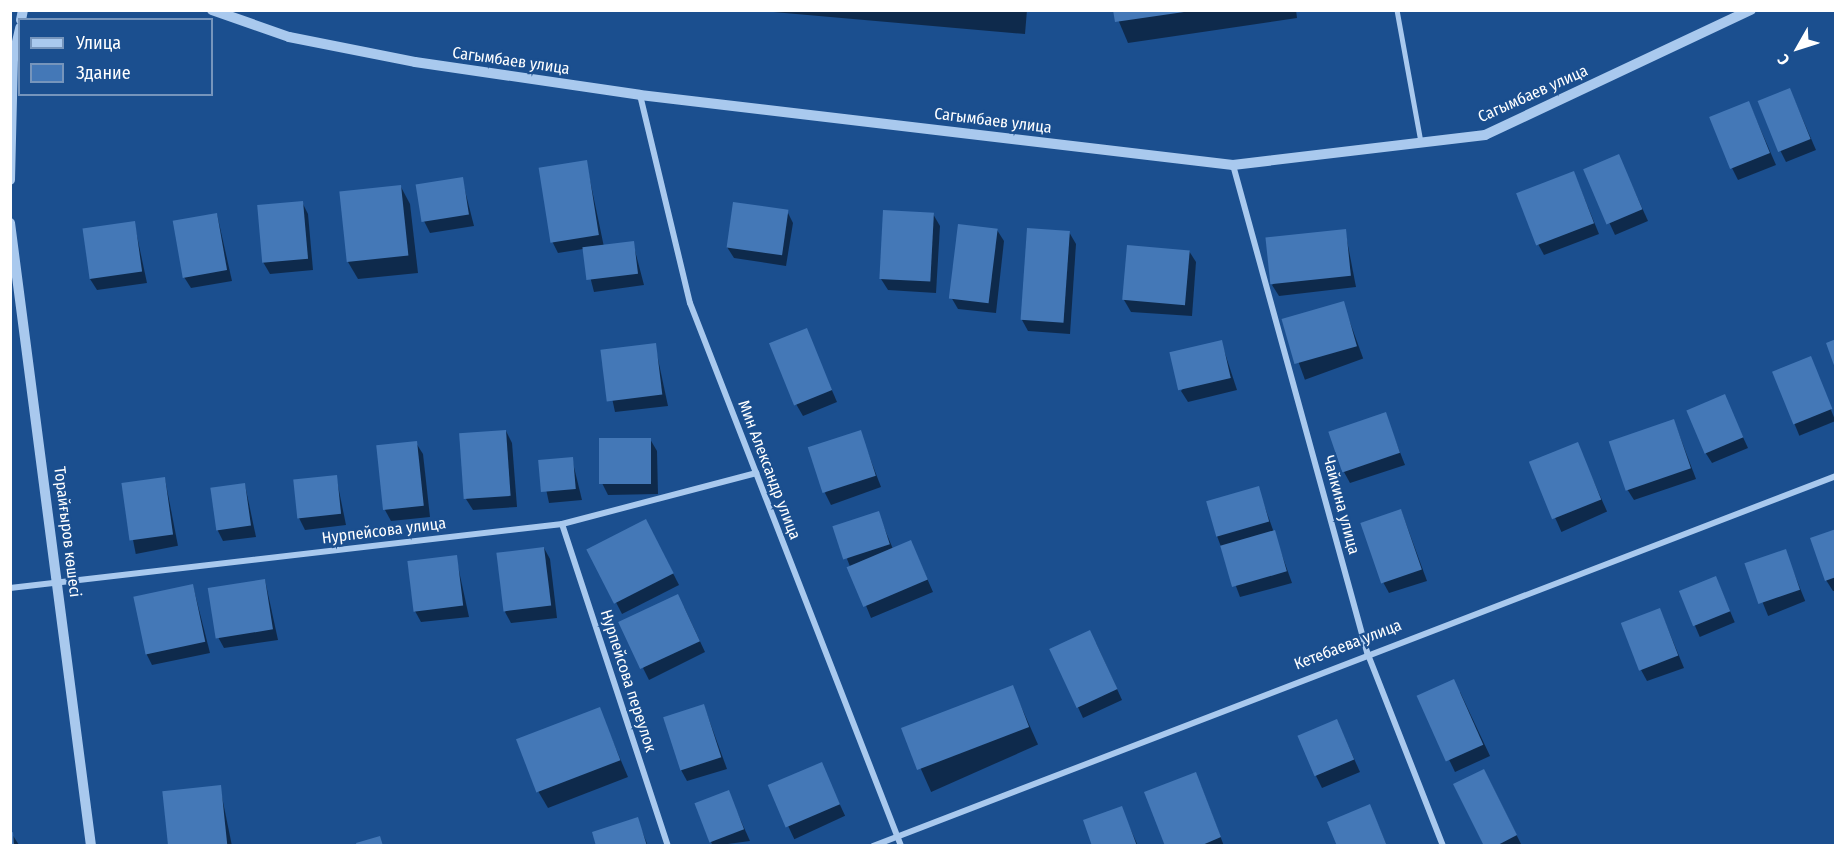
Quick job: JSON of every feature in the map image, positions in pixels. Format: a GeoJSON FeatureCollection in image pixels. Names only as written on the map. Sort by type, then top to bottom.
{"type":"FeatureCollection","features":[{"type":"Feature","properties":{"kind":"street","name":"Сагымбаев улица"},"geometry":{"type":"LineString","coordinates":[[212,10],[289,37],[415,62],[640,95],[1233,165],[1485,135],[1751,10]]}},
{"type":"Feature","properties":{"kind":"street"},"geometry":{"type":"LineString","coordinates":[[10,180],[13,59],[18,37]]}},
{"type":"Feature","properties":{"kind":"street","name":"Мин Александр улица"},"geometry":{"type":"LineString","coordinates":[[640,95],[690,303],[901,846]]}},
{"type":"Feature","properties":{"kind":"street","name":"Чайкина улица"},"geometry":{"type":"LineString","coordinates":[[1233,165],[1367,652],[1443,846]]}},
{"type":"Feature","properties":{"kind":"street","name":"Торайғыров көшесі"},"geometry":{"type":"LineString","coordinates":[[10,223],[91,846]]}},
{"type":"Feature","properties":{"kind":"street","name":"Нурпейсова улица"},"geometry":{"type":"LineString","coordinates":[[10,588],[562,524],[756,473]]}},
{"type":"Feature","properties":{"kind":"street","name":"Кетебаева улица"},"geometry":{"type":"LineString","coordinates":[[873,846],[1367,652],[1836,476]]}},
{"type":"Feature","properties":{"kind":"street","name":"Нурпейсова переулок"},"geometry":{"type":"LineString","coordinates":[[562,524],[668,846]]}},
{"type":"Feature","properties":{"kind":"lane"},"geometry":{"type":"LineString","coordinates":[[1397,10],[1421,142]]}},
{"type":"Feature","properties":{"kind":"building"},"geometry":{"type":"Polygon","coordinates":[[[1113,10],[1184,10],[1184,12],[1115,22],[1113,10]]]}},
{"type":"Feature","properties":{"kind":"building"},"geometry":{"type":"Polygon","coordinates":[[[1790,88],[1811,139],[1778,152],[1758,101],[1790,88]]]}},
{"type":"Feature","properties":{"kind":"building"},"geometry":{"type":"Polygon","coordinates":[[[1749,101],[1770,153],[1730,169],[1709,117],[1749,101]]]}},
{"type":"Feature","properties":{"kind":"building"},"geometry":{"type":"Polygon","coordinates":[[[1619,154],[1642,209],[1607,224],[1583,169],[1619,154]]]}},
{"type":"Feature","properties":{"kind":"building"},"geometry":{"type":"Polygon","coordinates":[[[587,160],[599,235],[550,243],[539,168],[587,160]]]}},
{"type":"Feature","properties":{"kind":"building"},"geometry":{"type":"Polygon","coordinates":[[[1574,171],[1594,223],[1536,245],[1516,193],[1574,171]]]}},
{"type":"Feature","properties":{"kind":"building"},"geometry":{"type":"Polygon","coordinates":[[[463,177],[469,215],[422,222],[416,185],[463,177]]]}},
{"type":"Feature","properties":{"kind":"building"},"geometry":{"type":"Polygon","coordinates":[[[401,185],[408,256],[347,262],[339,191],[401,185]]]}},
{"type":"Feature","properties":{"kind":"building"},"geometry":{"type":"Polygon","coordinates":[[[303,201],[308,259],[262,263],[257,205],[303,201]]]}},
{"type":"Feature","properties":{"kind":"building"},"geometry":{"type":"Polygon","coordinates":[[[733,202],[788,210],[782,255],[727,248],[733,202]]]}},
{"type":"Feature","properties":{"kind":"building"},"geometry":{"type":"Polygon","coordinates":[[[883,210],[934,213],[930,282],[879,279],[883,210]]]}},
{"type":"Feature","properties":{"kind":"building"},"geometry":{"type":"Polygon","coordinates":[[[217,213],[227,270],[183,278],[173,221],[217,213]]]}},
{"type":"Feature","properties":{"kind":"building"},"geometry":{"type":"Polygon","coordinates":[[[135,221],[142,272],[90,279],[83,228],[135,221]]]}},
{"type":"Feature","properties":{"kind":"building"},"geometry":{"type":"Polygon","coordinates":[[[958,224],[998,229],[989,303],[949,298],[958,224]]]}},
{"type":"Feature","properties":{"kind":"building"},"geometry":{"type":"Polygon","coordinates":[[[1027,228],[1070,231],[1063,323],[1021,320],[1027,228]]]}},
{"type":"Feature","properties":{"kind":"building"},"geometry":{"type":"Polygon","coordinates":[[[1346,229],[1351,276],[1270,284],[1265,237],[1346,229]]]}},
{"type":"Feature","properties":{"kind":"building"},"geometry":{"type":"Polygon","coordinates":[[[634,241],[638,274],[586,280],[582,247],[634,241]]]}},
{"type":"Feature","properties":{"kind":"building"},"geometry":{"type":"Polygon","coordinates":[[[1127,245],[1190,250],[1185,305],[1122,300],[1127,245]]]}},
{"type":"Feature","properties":{"kind":"building"},"geometry":{"type":"Polygon","coordinates":[[[1344,301],[1357,346],[1294,364],[1282,319],[1344,301]]]}},
{"type":"Feature","properties":{"kind":"building"},"geometry":{"type":"Polygon","coordinates":[[[807,328],[832,390],[794,405],[769,343],[807,328]]]}},
{"type":"Feature","properties":{"kind":"building"},"geometry":{"type":"Polygon","coordinates":[[[1836,339],[1836,368],[1835,368],[1826,343],[1836,339]]]}},
{"type":"Feature","properties":{"kind":"building"},"geometry":{"type":"Polygon","coordinates":[[[1222,340],[1231,378],[1178,390],[1169,352],[1222,340]]]}},
{"type":"Feature","properties":{"kind":"building"},"geometry":{"type":"Polygon","coordinates":[[[656,343],[662,395],[607,401],[600,350],[656,343]]]}},
{"type":"Feature","properties":{"kind":"building"},"geometry":{"type":"Polygon","coordinates":[[[1811,356],[1832,409],[1793,425],[1772,372],[1811,356]]]}},
{"type":"Feature","properties":{"kind":"building"},"geometry":{"type":"Polygon","coordinates":[[[1725,394],[1743,437],[1705,454],[1686,410],[1725,394]]]}},
{"type":"Feature","properties":{"kind":"building"},"geometry":{"type":"Polygon","coordinates":[[[1386,412],[1400,453],[1342,473],[1328,432],[1386,412]]]}},
{"type":"Feature","properties":{"kind":"building"},"geometry":{"type":"Polygon","coordinates":[[[1674,419],[1691,468],[1626,491],[1609,441],[1674,419]]]}},
{"type":"Feature","properties":{"kind":"building"},"geometry":{"type":"Polygon","coordinates":[[[506,430],[511,496],[464,499],[459,433],[506,430]]]}},
{"type":"Feature","properties":{"kind":"building"},"geometry":{"type":"Polygon","coordinates":[[[861,430],[876,476],[823,493],[808,447],[861,430]]]}},
{"type":"Feature","properties":{"kind":"building"},"geometry":{"type":"Polygon","coordinates":[[[599,438],[651,438],[651,484],[599,484],[599,438]]]}},
{"type":"Feature","properties":{"kind":"building"},"geometry":{"type":"Polygon","coordinates":[[[417,441],[424,506],[383,510],[376,445],[417,441]]]}},
{"type":"Feature","properties":{"kind":"building"},"geometry":{"type":"Polygon","coordinates":[[[1578,442],[1601,499],[1552,519],[1529,462],[1578,442]]]}},
{"type":"Feature","properties":{"kind":"building"},"geometry":{"type":"Polygon","coordinates":[[[573,457],[576,489],[541,492],[538,460],[573,457]]]}},
{"type":"Feature","properties":{"kind":"building"},"geometry":{"type":"Polygon","coordinates":[[[337,475],[341,514],[297,518],[293,480],[337,475]]]}},
{"type":"Feature","properties":{"kind":"building"},"geometry":{"type":"Polygon","coordinates":[[[165,477],[173,534],[130,541],[121,483],[165,477]]]}},
{"type":"Feature","properties":{"kind":"building"},"geometry":{"type":"Polygon","coordinates":[[[245,483],[251,526],[216,530],[210,488],[245,483]]]}},
{"type":"Feature","properties":{"kind":"building"},"geometry":{"type":"Polygon","coordinates":[[[1259,486],[1269,522],[1216,537],[1206,501],[1259,486]]]}},
{"type":"Feature","properties":{"kind":"building"},"geometry":{"type":"Polygon","coordinates":[[[1401,509],[1422,570],[1381,584],[1360,523],[1401,509]]]}},
{"type":"Feature","properties":{"kind":"building"},"geometry":{"type":"Polygon","coordinates":[[[879,511],[890,544],[843,559],[832,526],[879,511]]]}},
{"type":"Feature","properties":{"kind":"building"},"geometry":{"type":"Polygon","coordinates":[[[646,519],[674,573],[614,604],[586,549],[646,519]]]}},
{"type":"Feature","properties":{"kind":"building"},"geometry":{"type":"Polygon","coordinates":[[[1836,529],[1836,577],[1825,581],[1810,538],[1836,529]]]}},
{"type":"Feature","properties":{"kind":"building"},"geometry":{"type":"Polygon","coordinates":[[[1275,530],[1287,571],[1232,587],[1220,546],[1275,530]]]}},
{"type":"Feature","properties":{"kind":"building"},"geometry":{"type":"Polygon","coordinates":[[[911,540],[928,580],[863,607],[847,567],[911,540]]]}},
{"type":"Feature","properties":{"kind":"building"},"geometry":{"type":"Polygon","coordinates":[[[544,547],[551,606],[504,611],[496,553],[544,547]]]}},
{"type":"Feature","properties":{"kind":"building"},"geometry":{"type":"Polygon","coordinates":[[[1786,549],[1800,590],[1758,604],[1744,563],[1786,549]]]}},
{"type":"Feature","properties":{"kind":"building"},"geometry":{"type":"Polygon","coordinates":[[[457,555],[463,606],[414,612],[407,561],[457,555]]]}},
{"type":"Feature","properties":{"kind":"building"},"geometry":{"type":"Polygon","coordinates":[[[1716,576],[1730,611],[1693,626],[1679,591],[1716,576]]]}},
{"type":"Feature","properties":{"kind":"building"},"geometry":{"type":"Polygon","coordinates":[[[265,579],[273,629],[216,638],[208,588],[265,579]]]}},
{"type":"Feature","properties":{"kind":"building"},"geometry":{"type":"Polygon","coordinates":[[[193,584],[205,642],[146,654],[133,597],[193,584]]]}},
{"type":"Feature","properties":{"kind":"building"},"geometry":{"type":"Polygon","coordinates":[[[678,594],[700,641],[640,669],[618,622],[678,594]]]}},
{"type":"Feature","properties":{"kind":"building"},"geometry":{"type":"Polygon","coordinates":[[[1660,608],[1678,656],[1639,671],[1621,623],[1660,608]]]}},
{"type":"Feature","properties":{"kind":"building"},"geometry":{"type":"Polygon","coordinates":[[[1090,630],[1117,689],[1077,708],[1049,649],[1090,630]]]}},
{"type":"Feature","properties":{"kind":"building"},"geometry":{"type":"Polygon","coordinates":[[[1454,679],[1483,745],[1446,761],[1417,696],[1454,679]]]}},
{"type":"Feature","properties":{"kind":"building"},"geometry":{"type":"Polygon","coordinates":[[[1013,685],[1029,727],[917,770],[901,728],[1013,685]]]}},
{"type":"Feature","properties":{"kind":"building"},"geometry":{"type":"Polygon","coordinates":[[[704,704],[721,757],[680,771],[663,717],[704,704]]]}},
{"type":"Feature","properties":{"kind":"building"},"geometry":{"type":"Polygon","coordinates":[[[600,707],[620,760],[536,792],[516,739],[600,707]]]}},
{"type":"Feature","properties":{"kind":"building"},"geometry":{"type":"Polygon","coordinates":[[[1337,719],[1354,760],[1315,776],[1297,736],[1337,719]]]}},
{"type":"Feature","properties":{"kind":"building"},"geometry":{"type":"Polygon","coordinates":[[[822,762],[840,804],[786,827],[768,785],[822,762]]]}},
{"type":"Feature","properties":{"kind":"building"},"geometry":{"type":"Polygon","coordinates":[[[1484,769],[1517,835],[1496,846],[1484,846],[1453,784],[1484,769]]]}},
{"type":"Feature","properties":{"kind":"building"},"geometry":{"type":"Polygon","coordinates":[[[1196,772],[1221,837],[1200,846],[1165,846],[1144,792],[1196,772]]]}},
{"type":"Feature","properties":{"kind":"building"},"geometry":{"type":"Polygon","coordinates":[[[221,785],[227,846],[168,846],[162,791],[221,785]]]}},
{"type":"Feature","properties":{"kind":"building"},"geometry":{"type":"Polygon","coordinates":[[[729,790],[744,829],[710,842],[694,803],[729,790]]]}},
{"type":"Feature","properties":{"kind":"building"},"geometry":{"type":"Polygon","coordinates":[[[1370,804],[1387,846],[1337,846],[1327,822],[1370,804]]]}},
{"type":"Feature","properties":{"kind":"building"},"geometry":{"type":"Polygon","coordinates":[[[1122,806],[1137,846],[1092,846],[1083,820],[1122,806]]]}},
{"type":"Feature","properties":{"kind":"building"},"geometry":{"type":"Polygon","coordinates":[[[638,817],[647,846],[596,846],[592,832],[638,817]]]}},
{"type":"Feature","properties":{"kind":"building"},"geometry":{"type":"Polygon","coordinates":[[[13,832],[14,846],[10,846],[10,833],[13,832]]]}},
{"type":"Feature","properties":{"kind":"building"},"geometry":{"type":"Polygon","coordinates":[[[380,836],[383,846],[357,846],[356,843],[380,836]]]}}]}
